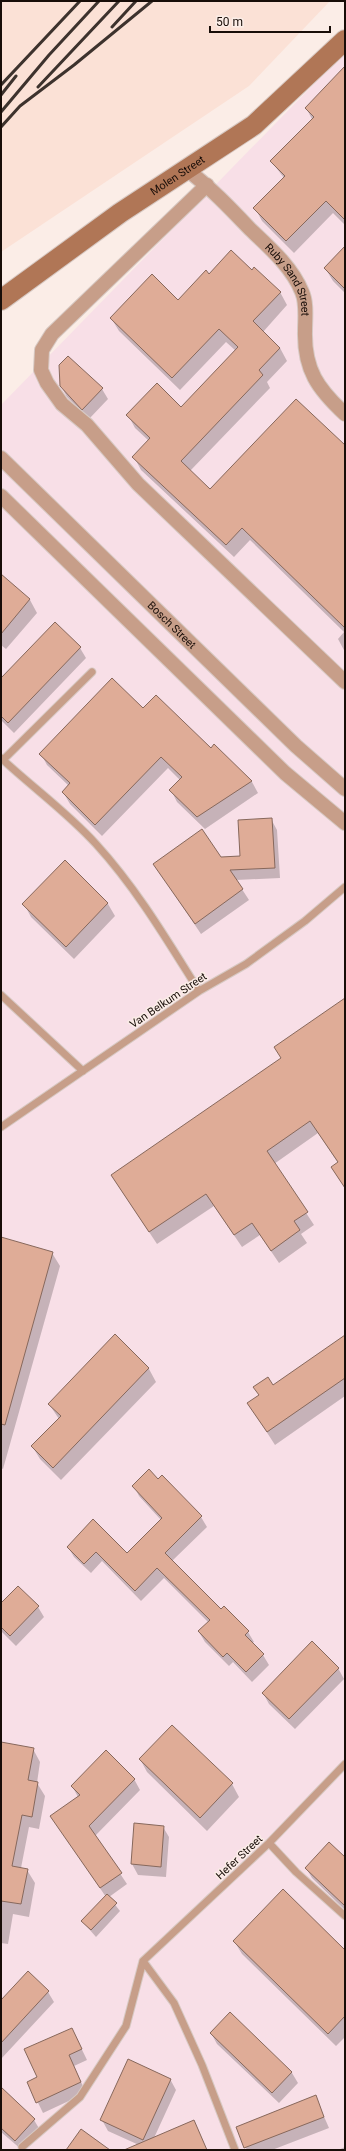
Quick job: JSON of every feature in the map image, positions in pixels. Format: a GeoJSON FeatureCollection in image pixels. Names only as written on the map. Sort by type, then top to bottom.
{"type":"FeatureCollection","features":[{"type":"Feature","properties":{"kind":"street","name":"Molen Street"},"geometry":{"type":"LineString","coordinates":[[1,300],[120,213],[254,125],[345,40]]}},
{"type":"Feature","properties":{"kind":"street","name":"Ruby Sand Street"},"geometry":{"type":"LineString","coordinates":[[186,169],[207,185],[277,256],[295,279],[303,293],[306,312],[305,338],[310,372],[324,394],[345,414]]}},
{"type":"Feature","properties":{"kind":"street"},"geometry":{"type":"LineString","coordinates":[[207,185],[52,334],[42,350],[41,370],[47,383],[62,404],[87,425],[138,484],[345,682]]}},
{"type":"Feature","properties":{"kind":"street","name":"Bosch Street"},"geometry":{"type":"LineString","coordinates":[[1,458],[296,746],[345,789]]}},
{"type":"Feature","properties":{"kind":"street"},"geometry":{"type":"LineString","coordinates":[[1,496],[285,773],[345,823]]}},
{"type":"Feature","properties":{"kind":"lane"},"geometry":{"type":"LineString","coordinates":[[92,672],[2,759],[95,842],[126,878],[146,906],[199,991]]}},
{"type":"Feature","properties":{"kind":"lane","name":"Van Belkum Street"},"geometry":{"type":"LineString","coordinates":[[1,1127],[199,991],[246,964],[305,921],[345,886]]}},
{"type":"Feature","properties":{"kind":"lane"},"geometry":{"type":"LineString","coordinates":[[1,995],[83,1071]]}},
{"type":"Feature","properties":{"kind":"lane","name":"Hefer Street"},"geometry":{"type":"LineString","coordinates":[[143,1961],[269,1844],[345,1764]]}},
{"type":"Feature","properties":{"kind":"lane"},"geometry":{"type":"LineString","coordinates":[[269,1844],[296,1872],[345,1916]]}},
{"type":"Feature","properties":{"kind":"lane"},"geometry":{"type":"LineString","coordinates":[[22,2146],[59,2116],[80,2097],[84,2091],[126,2026],[143,1961]]}},
{"type":"Feature","properties":{"kind":"lane"},"geometry":{"type":"LineString","coordinates":[[143,1961],[174,2003],[202,2065],[235,2150]]}},
{"type":"Feature","properties":{"kind":"shaded area"},"geometry":{"type":"Polygon","coordinates":[[[1,1],[330,1],[249,86],[1,252],[1,1]]]}},
{"type":"Feature","properties":{"kind":"shaded area"},"geometry":{"type":"Polygon","coordinates":[[[345,52],[345,2150],[1,2150],[1,405],[345,52]]]}},
{"type":"Feature","properties":{"kind":"building"},"geometry":{"type":"Polygon","coordinates":[[[345,66],[345,220],[326,201],[286,241],[253,208],[285,176],[270,161],[314,117],[305,108],[345,66]]]}},
{"type":"Feature","properties":{"kind":"building"},"geometry":{"type":"Polygon","coordinates":[[[345,246],[345,289],[324,268],[345,246]]]}},
{"type":"Feature","properties":{"kind":"building"},"geometry":{"type":"Polygon","coordinates":[[[231,250],[252,270],[254,267],[281,292],[253,321],[280,348],[259,370],[263,375],[181,461],[210,489],[296,399],[345,445],[345,628],[242,528],[226,545],[132,457],[150,438],[126,415],[157,383],[181,407],[238,347],[219,329],[172,378],[110,318],[152,274],[178,300],[206,270],[209,274],[231,250]]]}},
{"type":"Feature","properties":{"kind":"building"},"geometry":{"type":"Polygon","coordinates":[[[68,356],[103,388],[82,410],[60,386],[59,365],[68,356]]]}},
{"type":"Feature","properties":{"kind":"building"},"geometry":{"type":"Polygon","coordinates":[[[1,574],[30,599],[1,634],[1,574]]]}},
{"type":"Feature","properties":{"kind":"building"},"geometry":{"type":"Polygon","coordinates":[[[55,622],[81,647],[8,723],[1,716],[1,678],[55,622]]]}},
{"type":"Feature","properties":{"kind":"building"},"geometry":{"type":"Polygon","coordinates":[[[112,678],[143,708],[156,695],[211,748],[214,744],[252,781],[197,817],[169,790],[182,777],[161,757],[95,825],[62,792],[70,783],[39,754],[112,678]]]}},
{"type":"Feature","properties":{"kind":"building"},"geometry":{"type":"Polygon","coordinates":[[[272,818],[275,868],[230,870],[243,889],[195,924],[153,864],[202,829],[221,857],[240,856],[238,820],[272,818]]]}},
{"type":"Feature","properties":{"kind":"building"},"geometry":{"type":"Polygon","coordinates":[[[65,860],[108,903],[66,947],[22,904],[65,860]]]}},
{"type":"Feature","properties":{"kind":"building"},"geometry":{"type":"Polygon","coordinates":[[[345,998],[345,1188],[331,1167],[338,1162],[310,1121],[267,1151],[308,1212],[294,1221],[300,1230],[271,1251],[252,1223],[234,1235],[206,1194],[149,1232],[111,1175],[281,1058],[274,1047],[345,998]]]}},
{"type":"Feature","properties":{"kind":"building"},"geometry":{"type":"Polygon","coordinates":[[[1,1237],[53,1252],[5,1425],[1,1424],[1,1237]]]}},
{"type":"Feature","properties":{"kind":"building"},"geometry":{"type":"Polygon","coordinates":[[[115,1334],[149,1368],[53,1468],[31,1446],[61,1416],[48,1404],[115,1334]]]}},
{"type":"Feature","properties":{"kind":"building"},"geometry":{"type":"Polygon","coordinates":[[[345,1335],[345,1378],[267,1432],[247,1403],[259,1395],[253,1387],[268,1377],[273,1385],[345,1335]]]}},
{"type":"Feature","properties":{"kind":"building"},"geometry":{"type":"Polygon","coordinates":[[[149,1469],[158,1479],[162,1475],[202,1516],[165,1553],[221,1609],[224,1606],[249,1631],[245,1635],[264,1654],[246,1672],[227,1653],[223,1657],[198,1631],[210,1620],[157,1568],[135,1591],[96,1552],[84,1564],[67,1547],[93,1519],[127,1553],[162,1518],[132,1486],[149,1469]]]}},
{"type":"Feature","properties":{"kind":"building"},"geometry":{"type":"Polygon","coordinates":[[[18,1586],[39,1606],[10,1636],[1,1627],[1,1603],[18,1586]]]}},
{"type":"Feature","properties":{"kind":"building"},"geometry":{"type":"Polygon","coordinates":[[[312,1641],[339,1668],[289,1719],[262,1693],[312,1641]]]}},
{"type":"Feature","properties":{"kind":"building"},"geometry":{"type":"Polygon","coordinates":[[[172,1725],[233,1783],[200,1818],[139,1759],[172,1725]]]}},
{"type":"Feature","properties":{"kind":"building"},"geometry":{"type":"Polygon","coordinates":[[[1,1742],[34,1748],[28,1780],[38,1782],[32,1817],[22,1815],[12,1866],[28,1869],[21,1904],[1,1901],[1,1742]]]}},
{"type":"Feature","properties":{"kind":"building"},"geometry":{"type":"Polygon","coordinates":[[[106,1750],[135,1779],[89,1826],[122,1873],[100,1888],[50,1816],[80,1795],[71,1786],[106,1750]]]}},
{"type":"Feature","properties":{"kind":"building"},"geometry":{"type":"Polygon","coordinates":[[[134,1823],[164,1826],[161,1867],[131,1864],[134,1823]]]}},
{"type":"Feature","properties":{"kind":"building"},"geometry":{"type":"Polygon","coordinates":[[[329,1842],[345,1857],[345,1906],[305,1868],[329,1842]]]}},
{"type":"Feature","properties":{"kind":"building"},"geometry":{"type":"Polygon","coordinates":[[[283,1889],[345,1950],[345,2016],[328,2034],[233,1941],[283,1889]]]}},
{"type":"Feature","properties":{"kind":"building"},"geometry":{"type":"Polygon","coordinates":[[[107,1894],[117,1903],[91,1930],[81,1921],[107,1894]]]}},
{"type":"Feature","properties":{"kind":"building"},"geometry":{"type":"Polygon","coordinates":[[[28,1971],[49,1991],[1,2043],[1,2000],[28,1971]]]}},
{"type":"Feature","properties":{"kind":"building"},"geometry":{"type":"Polygon","coordinates":[[[230,2012],[292,2072],[272,2093],[210,2033],[230,2012]]]}},
{"type":"Feature","properties":{"kind":"building"},"geometry":{"type":"Polygon","coordinates":[[[72,2028],[82,2049],[69,2055],[81,2082],[36,2103],[27,2082],[37,2077],[24,2049],[72,2028]]]}},
{"type":"Feature","properties":{"kind":"building"},"geometry":{"type":"Polygon","coordinates":[[[128,2059],[171,2079],[143,2140],[100,2120],[128,2059]]]}},
{"type":"Feature","properties":{"kind":"building"},"geometry":{"type":"Polygon","coordinates":[[[1,2087],[35,2119],[15,2141],[1,2128],[1,2087]]]}},
{"type":"Feature","properties":{"kind":"building"},"geometry":{"type":"Polygon","coordinates":[[[316,2095],[324,2117],[244,2148],[236,2127],[316,2095]]]}},
{"type":"Feature","properties":{"kind":"building"},"geometry":{"type":"Polygon","coordinates":[[[194,2120],[207,2150],[124,2150],[194,2120]]]}},
{"type":"Feature","properties":{"kind":"building"},"geometry":{"type":"Polygon","coordinates":[[[81,2129],[110,2150],[66,2150],[81,2129]]]}},
{"type":"Feature","properties":{"kind":"railway"},"geometry":{"type":"LineString","coordinates":[[1,85],[80,1]]}},
{"type":"Feature","properties":{"kind":"railway"},"geometry":{"type":"LineString","coordinates":[[1,112],[49,55],[99,1]]}},
{"type":"Feature","properties":{"kind":"railway"},"geometry":{"type":"LineString","coordinates":[[38,87],[119,1]]}},
{"type":"Feature","properties":{"kind":"railway"},"geometry":{"type":"LineString","coordinates":[[112,27],[136,1]]}},
{"type":"Feature","properties":{"kind":"railway"},"geometry":{"type":"LineString","coordinates":[[1,127],[20,106],[74,65],[152,1]]}},
{"type":"Feature","properties":{"kind":"railway"},"geometry":{"type":"LineString","coordinates":[[1,95],[16,76]]}}]}
